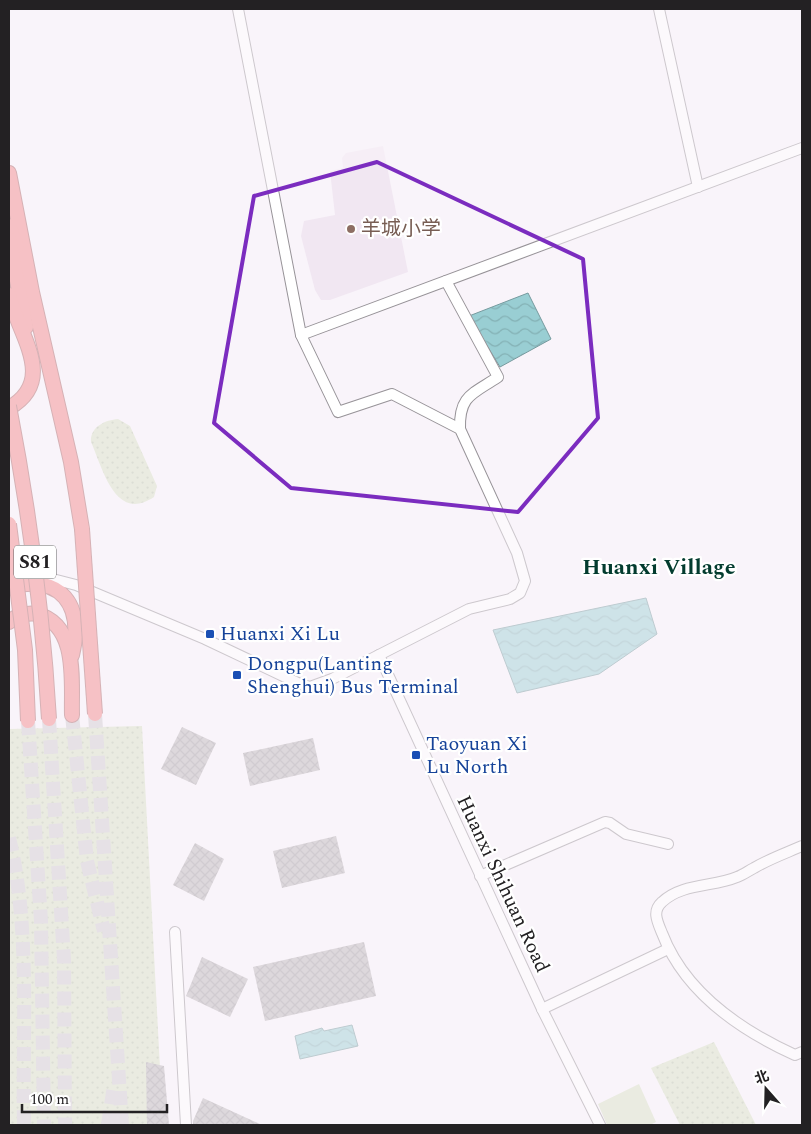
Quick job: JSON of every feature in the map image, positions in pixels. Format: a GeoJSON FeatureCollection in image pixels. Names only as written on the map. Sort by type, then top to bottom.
{"type":"FeatureCollection","features":[{"type":"Feature","properties":{"kind":"highway"},"geometry":{"type":"LineString","coordinates":[[9,173],[32,292],[71,462],[82,529],[95,714]]}},
{"type":"Feature","properties":{"kind":"highway"},"geometry":{"type":"LineString","coordinates":[[9,226],[20,253],[32,292]]}},
{"type":"Feature","properties":{"kind":"highway"},"geometry":{"type":"LineString","coordinates":[[9,239],[32,352],[33,379],[31,387],[22,398],[9,407]]}},
{"type":"Feature","properties":{"kind":"highway"},"geometry":{"type":"LineString","coordinates":[[9,295],[16,320],[32,352]]}},
{"type":"Feature","properties":{"kind":"highway","name":"S81"},"geometry":{"type":"LineString","coordinates":[[9,407],[31,530],[45,656],[49,719]]}},
{"type":"Feature","properties":{"kind":"highway","name":"S81"},"geometry":{"type":"LineString","coordinates":[[9,524],[25,650],[28,721]]}},
{"type":"Feature","properties":{"kind":"highway"},"geometry":{"type":"LineString","coordinates":[[9,588],[27,584],[44,585],[57,591],[67,600],[73,609],[77,626],[70,665]]}},
{"type":"Feature","properties":{"kind":"highway"},"geometry":{"type":"LineString","coordinates":[[9,622],[13,618],[26,614],[35,614],[47,618],[61,632],[67,641],[72,715]]}},
{"type":"Feature","properties":{"kind":"street"},"geometry":{"type":"LineString","coordinates":[[238,9],[301,336],[338,412],[392,394],[460,429]]}},
{"type":"Feature","properties":{"kind":"street"},"geometry":{"type":"LineString","coordinates":[[659,9],[698,187]]}},
{"type":"Feature","properties":{"kind":"street"},"geometry":{"type":"LineString","coordinates":[[301,336],[802,148]]}},
{"type":"Feature","properties":{"kind":"street"},"geometry":{"type":"LineString","coordinates":[[9,576],[33,574],[76,585],[205,639],[300,684],[310,686],[323,684],[469,609],[510,599],[520,593],[525,581],[518,553],[460,429],[460,412],[464,400],[498,377],[446,281]]}},
{"type":"Feature","properties":{"kind":"street","name":"Huanxi Shihuan Road"},"geometry":{"type":"LineString","coordinates":[[380,655],[542,1009],[600,1125]]}},
{"type":"Feature","properties":{"kind":"street"},"geometry":{"type":"LineString","coordinates":[[480,876],[605,822],[610,823],[626,834],[668,844]]}},
{"type":"Feature","properties":{"kind":"street"},"geometry":{"type":"LineString","coordinates":[[802,846],[768,861],[737,878],[698,886],[661,902],[655,916],[668,949],[710,1003],[761,1039],[795,1055],[802,1052]]}},
{"type":"Feature","properties":{"kind":"street"},"geometry":{"type":"LineString","coordinates":[[175,932],[186,1125]]}},
{"type":"Feature","properties":{"kind":"street"},"geometry":{"type":"LineString","coordinates":[[542,1009],[668,949]]}},
{"type":"Feature","properties":{"kind":"highlighted area"},"geometry":{"type":"Polygon","coordinates":[[[377,162],[583,259],[598,418],[518,512],[291,488],[214,423],[254,196],[377,162]]]}},
{"type":"Feature","properties":{"kind":"shaded area","name":"羊城小学"},"geometry":{"type":"Polygon","coordinates":[[[383,146],[408,272],[330,300],[321,300],[315,290],[301,236],[304,221],[335,215],[330,171],[343,168],[342,158],[346,153],[383,146]]]}},
{"type":"Feature","properties":{"kind":"green space"},"geometry":{"type":"Polygon","coordinates":[[[118,419],[130,426],[157,486],[154,497],[141,503],[129,503],[120,498],[112,489],[91,442],[93,432],[99,425],[118,419]]]}},
{"type":"Feature","properties":{"kind":"green space"},"geometry":{"type":"Polygon","coordinates":[[[142,726],[163,1125],[9,1125],[9,729],[142,726]]]}},
{"type":"Feature","properties":{"kind":"green space"},"geometry":{"type":"Polygon","coordinates":[[[714,1042],[756,1125],[680,1125],[651,1068],[714,1042]]]}},
{"type":"Feature","properties":{"kind":"green space"},"geometry":{"type":"Polygon","coordinates":[[[639,1084],[656,1122],[650,1125],[607,1125],[598,1104],[639,1084]]]}},
{"type":"Feature","properties":{"kind":"water"},"geometry":{"type":"Polygon","coordinates":[[[528,293],[551,339],[500,367],[469,316],[528,293]]]}},
{"type":"Feature","properties":{"kind":"water"},"geometry":{"type":"Polygon","coordinates":[[[646,598],[657,634],[599,674],[517,693],[493,630],[646,598]]]}},
{"type":"Feature","properties":{"kind":"water"},"geometry":{"type":"Polygon","coordinates":[[[352,1025],[358,1046],[300,1059],[295,1036],[322,1028],[324,1031],[352,1025]]]}},
{"type":"Feature","properties":{"kind":"building"},"geometry":{"type":"Polygon","coordinates":[[[182,727],[216,743],[196,785],[161,769],[182,727]]]}},
{"type":"Feature","properties":{"kind":"building"},"geometry":{"type":"Polygon","coordinates":[[[313,738],[320,770],[250,786],[243,753],[313,738]]]}},
{"type":"Feature","properties":{"kind":"building"},"geometry":{"type":"Polygon","coordinates":[[[336,836],[345,873],[282,888],[273,851],[336,836]]]}},
{"type":"Feature","properties":{"kind":"building"},"geometry":{"type":"Polygon","coordinates":[[[195,843],[224,859],[204,901],[173,885],[195,843]]]}},
{"type":"Feature","properties":{"kind":"building"},"geometry":{"type":"Polygon","coordinates":[[[364,942],[376,996],[265,1021],[253,967],[364,942]]]}},
{"type":"Feature","properties":{"kind":"building"},"geometry":{"type":"Polygon","coordinates":[[[202,957],[248,979],[230,1017],[186,996],[202,957]]]}},
{"type":"Feature","properties":{"kind":"building"},"geometry":{"type":"Polygon","coordinates":[[[146,1062],[164,1066],[169,1125],[147,1125],[146,1062]]]}},
{"type":"Feature","properties":{"kind":"building"},"geometry":{"type":"Polygon","coordinates":[[[203,1098],[262,1125],[193,1125],[203,1098]]]}},
{"type":"Feature","properties":{"kind":"tunnel"},"geometry":{"type":"LineString","coordinates":[[95,714],[122,1125]]}},
{"type":"Feature","properties":{"kind":"tunnel"},"geometry":{"type":"LineString","coordinates":[[72,715],[87,861],[104,931]]}},
{"type":"Feature","properties":{"kind":"tunnel"},"geometry":{"type":"LineString","coordinates":[[49,719],[64,959],[65,1125]]}},
{"type":"Feature","properties":{"kind":"tunnel"},"geometry":{"type":"LineString","coordinates":[[28,721],[41,921],[44,1125]]}},
{"type":"Feature","properties":{"kind":"tunnel"},"geometry":{"type":"LineString","coordinates":[[9,838],[16,872],[23,944],[24,1125]]}},
{"type":"Feature","properties":{"kind":"tunnel"},"geometry":{"type":"LineString","coordinates":[[108,1125],[114,1086]]}},
{"type":"Feature","properties":{"kind":"place","name":"羊城小学"},"geometry":{"type":"Point","coordinates":[351,229]}},
{"type":"Feature","properties":{"kind":"place","name":"Huanxi Xi Lu"},"geometry":{"type":"Point","coordinates":[210,634]}},
{"type":"Feature","properties":{"kind":"place","name":"Dongpu(Lanting Shenghui) Bus Terminal"},"geometry":{"type":"Point","coordinates":[237,675]}},
{"type":"Feature","properties":{"kind":"place","name":"Taoyuan Xi Lu North"},"geometry":{"type":"Point","coordinates":[416,755]}},
{"type":"Feature","properties":{"kind":"district","name":"Huanxi Village"},"geometry":{"type":"Point","coordinates":[659,567]}}]}
